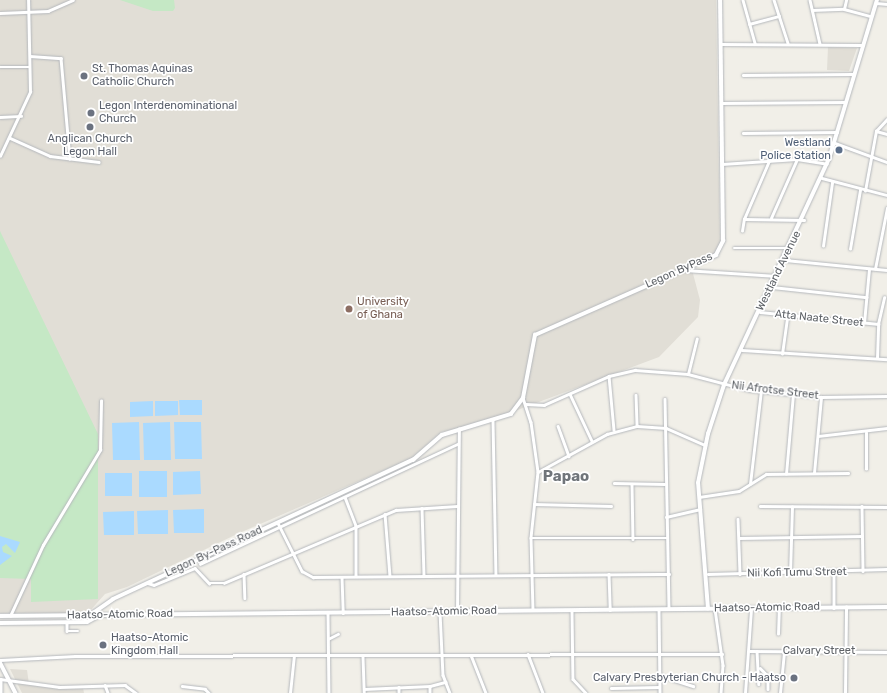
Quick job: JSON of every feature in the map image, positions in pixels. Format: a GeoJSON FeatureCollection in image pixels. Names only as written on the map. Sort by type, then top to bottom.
{"type":"FeatureCollection","features":[{"type":"Feature","properties":{"kind":"street"},"geometry":{"type":"LineString","coordinates":[[0,156],[21,116],[30,92],[28,0]]}},
{"type":"Feature","properties":{"kind":"street"},"geometry":{"type":"LineString","coordinates":[[0,13],[29,13],[61,8],[74,0]]}},
{"type":"Feature","properties":{"kind":"street","name":"Legon ByPass"},"geometry":{"type":"LineString","coordinates":[[344,495],[413,460],[442,435],[459,429],[493,421],[511,414],[523,398],[535,335],[716,255],[723,241],[720,0]]}},
{"type":"Feature","properties":{"kind":"street"},"geometry":{"type":"LineString","coordinates":[[743,0],[755,43]]}},
{"type":"Feature","properties":{"kind":"street"},"geometry":{"type":"LineString","coordinates":[[774,0],[788,43]]}},
{"type":"Feature","properties":{"kind":"street"},"geometry":{"type":"LineString","coordinates":[[810,0],[820,44]]}},
{"type":"Feature","properties":{"kind":"street"},"geometry":{"type":"LineString","coordinates":[[844,9],[846,0]]}},
{"type":"Feature","properties":{"kind":"street"},"geometry":{"type":"LineString","coordinates":[[876,1],[887,4]]}},
{"type":"Feature","properties":{"kind":"street","name":"Westland Avenue"},"geometry":{"type":"LineString","coordinates":[[708,609],[708,574],[699,497],[705,445],[724,385],[791,248],[828,164],[852,74],[876,1]]}},
{"type":"Feature","properties":{"kind":"street"},"geometry":{"type":"LineString","coordinates":[[812,10],[844,9],[871,16]]}},
{"type":"Feature","properties":{"kind":"street"},"geometry":{"type":"LineString","coordinates":[[749,24],[779,16]]}},
{"type":"Feature","properties":{"kind":"street"},"geometry":{"type":"LineString","coordinates":[[720,44],[788,43],[861,45]]}},
{"type":"Feature","properties":{"kind":"street"},"geometry":{"type":"LineString","coordinates":[[30,56],[61,58],[70,159]]}},
{"type":"Feature","properties":{"kind":"street"},"geometry":{"type":"LineString","coordinates":[[0,67],[30,67]]}},
{"type":"Feature","properties":{"kind":"street"},"geometry":{"type":"LineString","coordinates":[[743,74],[852,74]]}},
{"type":"Feature","properties":{"kind":"street"},"geometry":{"type":"LineString","coordinates":[[721,104],[845,102]]}},
{"type":"Feature","properties":{"kind":"street"},"geometry":{"type":"LineString","coordinates":[[0,117],[21,116]]}},
{"type":"Feature","properties":{"kind":"street"},"geometry":{"type":"LineString","coordinates":[[865,191],[876,131],[887,119]]}},
{"type":"Feature","properties":{"kind":"street"},"geometry":{"type":"LineString","coordinates":[[876,131],[887,134]]}},
{"type":"Feature","properties":{"kind":"street"},"geometry":{"type":"LineString","coordinates":[[743,133],[837,132]]}},
{"type":"Feature","properties":{"kind":"street"},"geometry":{"type":"LineString","coordinates":[[10,138],[38,152],[70,159],[99,162]]}},
{"type":"Feature","properties":{"kind":"street"},"geometry":{"type":"LineString","coordinates":[[834,143],[887,162]]}},
{"type":"Feature","properties":{"kind":"street"},"geometry":{"type":"LineString","coordinates":[[722,164],[797,159],[828,164]]}},
{"type":"Feature","properties":{"kind":"street"},"geometry":{"type":"LineString","coordinates":[[771,218],[797,159]]}},
{"type":"Feature","properties":{"kind":"street"},"geometry":{"type":"LineString","coordinates":[[742,231],[744,219],[769,161]]}},
{"type":"Feature","properties":{"kind":"street"},"geometry":{"type":"LineString","coordinates":[[822,178],[832,183],[887,195]]}},
{"type":"Feature","properties":{"kind":"street"},"geometry":{"type":"LineString","coordinates":[[823,246],[832,183]]}},
{"type":"Feature","properties":{"kind":"street"},"geometry":{"type":"LineString","coordinates":[[850,249],[860,190]]}},
{"type":"Feature","properties":{"kind":"street"},"geometry":{"type":"LineString","coordinates":[[875,269],[887,208]]}},
{"type":"Feature","properties":{"kind":"street"},"geometry":{"type":"LineString","coordinates":[[744,219],[771,218],[804,220]]}},
{"type":"Feature","properties":{"kind":"street"},"geometry":{"type":"LineString","coordinates":[[734,248],[791,248]]}},
{"type":"Feature","properties":{"kind":"street"},"geometry":{"type":"LineString","coordinates":[[785,260],[887,270]]}},
{"type":"Feature","properties":{"kind":"street"},"geometry":{"type":"LineString","coordinates":[[864,324],[869,269]]}},
{"type":"Feature","properties":{"kind":"street"},"geometry":{"type":"LineString","coordinates":[[683,270],[777,276]]}},
{"type":"Feature","properties":{"kind":"street"},"geometry":{"type":"LineString","coordinates":[[772,287],[866,296]]}},
{"type":"Feature","properties":{"kind":"street"},"geometry":{"type":"LineString","coordinates":[[877,358],[878,324],[884,298]]}},
{"type":"Feature","properties":{"kind":"street","name":"Atta Naate Street"},"geometry":{"type":"LineString","coordinates":[[760,312],[787,317],[878,324]]}},
{"type":"Feature","properties":{"kind":"street"},"geometry":{"type":"LineString","coordinates":[[782,354],[787,317]]}},
{"type":"Feature","properties":{"kind":"street"},"geometry":{"type":"LineString","coordinates":[[688,374],[697,339]]}},
{"type":"Feature","properties":{"kind":"street"},"geometry":{"type":"LineString","coordinates":[[742,350],[782,354],[887,359]]}},
{"type":"Feature","properties":{"kind":"street","name":"Nii Afrotse Street"},"geometry":{"type":"LineString","coordinates":[[526,404],[544,405],[608,376],[626,371],[664,370],[688,374],[724,385],[761,391],[821,397],[887,396]]}},
{"type":"Feature","properties":{"kind":"street"},"geometry":{"type":"LineString","coordinates":[[608,376],[614,430]]}},
{"type":"Feature","properties":{"kind":"street"},"geometry":{"type":"LineString","coordinates":[[750,484],[753,476],[761,391]]}},
{"type":"Feature","properties":{"kind":"street"},"geometry":{"type":"LineString","coordinates":[[570,394],[592,441]]}},
{"type":"Feature","properties":{"kind":"street"},"geometry":{"type":"LineString","coordinates":[[786,474],[793,394]]}},
{"type":"Feature","properties":{"kind":"street"},"geometry":{"type":"LineString","coordinates":[[636,395],[637,426]]}},
{"type":"Feature","properties":{"kind":"street"},"geometry":{"type":"LineString","coordinates":[[814,473],[821,397]]}},
{"type":"Feature","properties":{"kind":"street"},"geometry":{"type":"LineString","coordinates":[[523,398],[526,404],[538,472],[531,538],[533,611]]}},
{"type":"Feature","properties":{"kind":"street"},"geometry":{"type":"LineString","coordinates":[[665,399],[666,428],[664,484],[670,574],[669,609]]}},
{"type":"Feature","properties":{"kind":"street"},"geometry":{"type":"LineString","coordinates":[[10,616],[43,544],[100,450],[101,401]]}},
{"type":"Feature","properties":{"kind":"street"},"geometry":{"type":"LineString","coordinates":[[493,421],[496,574]]}},
{"type":"Feature","properties":{"kind":"street"},"geometry":{"type":"LineString","coordinates":[[558,426],[569,456]]}},
{"type":"Feature","properties":{"kind":"street"},"geometry":{"type":"LineString","coordinates":[[538,472],[614,430],[637,426],[666,428],[705,445]]}},
{"type":"Feature","properties":{"kind":"street"},"geometry":{"type":"LineString","coordinates":[[818,436],[866,433],[887,428]]}},
{"type":"Feature","properties":{"kind":"street"},"geometry":{"type":"LineString","coordinates":[[457,612],[457,444],[459,429]]}},
{"type":"Feature","properties":{"kind":"street"},"geometry":{"type":"LineString","coordinates":[[866,433],[866,469]]}},
{"type":"Feature","properties":{"kind":"street"},"geometry":{"type":"LineString","coordinates":[[200,564],[280,528],[344,495],[457,444]]}},
{"type":"Feature","properties":{"kind":"street"},"geometry":{"type":"LineString","coordinates":[[699,497],[736,492],[766,474],[848,473]]}},
{"type":"Feature","properties":{"kind":"street"},"geometry":{"type":"LineString","coordinates":[[753,476],[759,478]]}},
{"type":"Feature","properties":{"kind":"street"},"geometry":{"type":"LineString","coordinates":[[614,483],[664,484]]}},
{"type":"Feature","properties":{"kind":"street"},"geometry":{"type":"LineString","coordinates":[[632,484],[633,539]]}},
{"type":"Feature","properties":{"kind":"street"},"geometry":{"type":"LineString","coordinates":[[344,495],[356,526],[356,576]]}},
{"type":"Feature","properties":{"kind":"street","name":"Legon By-Pass Road"},"geometry":{"type":"LineString","coordinates":[[89,616],[96,607],[278,522],[344,495]]}},
{"type":"Feature","properties":{"kind":"street"},"geometry":{"type":"LineString","coordinates":[[534,504],[610,506]]}},
{"type":"Feature","properties":{"kind":"street"},"geometry":{"type":"LineString","coordinates":[[148,583],[154,585],[193,568],[215,584],[244,574],[385,514],[422,508],[457,506]]}},
{"type":"Feature","properties":{"kind":"street"},"geometry":{"type":"LineString","coordinates":[[760,506],[887,506]]}},
{"type":"Feature","properties":{"kind":"street"},"geometry":{"type":"LineString","coordinates":[[862,506],[863,571]]}},
{"type":"Feature","properties":{"kind":"street"},"geometry":{"type":"LineString","coordinates":[[790,574],[792,507]]}},
{"type":"Feature","properties":{"kind":"street"},"geometry":{"type":"LineString","coordinates":[[422,508],[424,575]]}},
{"type":"Feature","properties":{"kind":"street"},"geometry":{"type":"LineString","coordinates":[[666,517],[700,509]]}},
{"type":"Feature","properties":{"kind":"street"},"geometry":{"type":"LineString","coordinates":[[385,514],[390,576]]}},
{"type":"Feature","properties":{"kind":"street"},"geometry":{"type":"LineString","coordinates":[[738,519],[740,574]]}},
{"type":"Feature","properties":{"kind":"street"},"geometry":{"type":"LineString","coordinates":[[278,522],[292,554],[307,576],[670,574]]}},
{"type":"Feature","properties":{"kind":"street"},"geometry":{"type":"LineString","coordinates":[[739,538],[862,536]]}},
{"type":"Feature","properties":{"kind":"street"},"geometry":{"type":"LineString","coordinates":[[531,538],[668,538]]}},
{"type":"Feature","properties":{"kind":"street","name":"Nii Kofi Tumu Street"},"geometry":{"type":"LineString","coordinates":[[708,574],[834,573],[887,569]]}},
{"type":"Feature","properties":{"kind":"street"},"geometry":{"type":"LineString","coordinates":[[834,573],[834,608]]}},
{"type":"Feature","properties":{"kind":"street"},"geometry":{"type":"LineString","coordinates":[[244,574],[245,598]]}},
{"type":"Feature","properties":{"kind":"street"},"geometry":{"type":"LineString","coordinates":[[609,574],[610,610]]}},
{"type":"Feature","properties":{"kind":"street"},"geometry":{"type":"LineString","coordinates":[[342,577],[343,613]]}},
{"type":"Feature","properties":{"kind":"street"},"geometry":{"type":"LineString","coordinates":[[845,693],[846,607]]}},
{"type":"Feature","properties":{"kind":"street","name":"Haatso-Atomic Road"},"geometry":{"type":"LineString","coordinates":[[0,616],[887,607]]}},
{"type":"Feature","properties":{"kind":"street"},"geometry":{"type":"LineString","coordinates":[[778,634],[779,608]]}},
{"type":"Feature","properties":{"kind":"street"},"geometry":{"type":"LineString","coordinates":[[659,609],[660,693]]}},
{"type":"Feature","properties":{"kind":"street"},"geometry":{"type":"LineString","coordinates":[[715,609],[722,654],[722,693]]}},
{"type":"Feature","properties":{"kind":"street"},"geometry":{"type":"LineString","coordinates":[[745,693],[750,651],[751,609]]}},
{"type":"Feature","properties":{"kind":"street"},"geometry":{"type":"LineString","coordinates":[[572,611],[573,680],[586,693]]}},
{"type":"Feature","properties":{"kind":"street"},"geometry":{"type":"LineString","coordinates":[[440,612],[441,656],[445,682],[450,693]]}},
{"type":"Feature","properties":{"kind":"street"},"geometry":{"type":"LineString","coordinates":[[328,613],[329,693]]}},
{"type":"Feature","properties":{"kind":"street"},"geometry":{"type":"LineString","coordinates":[[0,623],[91,621],[100,615]]}},
{"type":"Feature","properties":{"kind":"street"},"geometry":{"type":"LineString","coordinates":[[67,622],[67,631],[78,631]]}},
{"type":"Feature","properties":{"kind":"street"},"geometry":{"type":"LineString","coordinates":[[328,639],[338,634]]}},
{"type":"Feature","properties":{"kind":"street","name":"Calvary Street"},"geometry":{"type":"LineString","coordinates":[[750,651],[887,652]]}},
{"type":"Feature","properties":{"kind":"street"},"geometry":{"type":"LineString","coordinates":[[757,651],[760,667],[759,684]]}},
{"type":"Feature","properties":{"kind":"street"},"geometry":{"type":"LineString","coordinates":[[780,693],[784,652]]}},
{"type":"Feature","properties":{"kind":"street"},"geometry":{"type":"LineString","coordinates":[[16,693],[0,661],[74,656],[363,657],[573,653],[722,654]]}},
{"type":"Feature","properties":{"kind":"street"},"geometry":{"type":"LineString","coordinates":[[528,654],[543,693]]}},
{"type":"Feature","properties":{"kind":"street"},"geometry":{"type":"LineString","coordinates":[[471,655],[486,693]]}},
{"type":"Feature","properties":{"kind":"street"},"geometry":{"type":"LineString","coordinates":[[290,693],[294,656]]}},
{"type":"Feature","properties":{"kind":"street"},"geometry":{"type":"LineString","coordinates":[[363,657],[364,693]]}},
{"type":"Feature","properties":{"kind":"street"},"geometry":{"type":"LineString","coordinates":[[760,667],[768,676],[768,689]]}},
{"type":"Feature","properties":{"kind":"street"},"geometry":{"type":"LineString","coordinates":[[659,675],[693,686]]}},
{"type":"Feature","properties":{"kind":"street"},"geometry":{"type":"LineString","coordinates":[[1,693],[0,678],[59,686],[125,685],[136,693]]}},
{"type":"Feature","properties":{"kind":"street"},"geometry":{"type":"LineString","coordinates":[[364,689],[430,686],[445,682]]}},
{"type":"Feature","properties":{"kind":"street"},"geometry":{"type":"LineString","coordinates":[[105,685],[108,693]]}},
{"type":"Feature","properties":{"kind":"street"},"geometry":{"type":"LineString","coordinates":[[182,686],[209,693]]}},
{"type":"Feature","properties":{"kind":"street"},"geometry":{"type":"LineString","coordinates":[[430,686],[430,693]]}},
{"type":"Feature","properties":{"kind":"street"},"geometry":{"type":"LineString","coordinates":[[611,688],[660,687]]}},
{"type":"Feature","properties":{"kind":"street"},"geometry":{"type":"LineString","coordinates":[[399,688],[399,693]]}},
{"type":"Feature","properties":{"kind":"shaded area","name":"University of Ghana"},"geometry":{"type":"Polygon","coordinates":[[[0,0],[716,0],[720,243],[714,254],[691,266],[700,300],[698,317],[659,357],[485,422],[441,432],[412,458],[235,535],[127,587],[105,594],[88,613],[0,613],[0,0]]]}},
{"type":"Feature","properties":{"kind":"shaded area"},"geometry":{"type":"Polygon","coordinates":[[[828,47],[857,48],[849,71],[827,70],[828,47]]]}},
{"type":"Feature","properties":{"kind":"shaded area"},"geometry":{"type":"Polygon","coordinates":[[[10,669],[27,670],[29,684],[57,689],[83,688],[84,693],[22,693],[10,669]]]}},
{"type":"Feature","properties":{"kind":"green space"},"geometry":{"type":"Polygon","coordinates":[[[120,0],[174,0],[175,8],[173,11],[153,11],[120,0]]]}},
{"type":"Feature","properties":{"kind":"green space"},"geometry":{"type":"Polygon","coordinates":[[[0,231],[98,434],[98,599],[31,602],[31,579],[0,578],[0,231]]]}},
{"type":"Feature","properties":{"kind":"water"},"geometry":{"type":"Polygon","coordinates":[[[179,400],[202,400],[202,415],[180,415],[179,400]]]}},
{"type":"Feature","properties":{"kind":"water"},"geometry":{"type":"Polygon","coordinates":[[[153,401],[153,416],[130,417],[130,402],[153,401]]]}},
{"type":"Feature","properties":{"kind":"water"},"geometry":{"type":"Polygon","coordinates":[[[155,401],[178,401],[178,415],[155,416],[155,401]]]}},
{"type":"Feature","properties":{"kind":"water"},"geometry":{"type":"Polygon","coordinates":[[[139,422],[140,460],[113,460],[112,423],[139,422]]]}},
{"type":"Feature","properties":{"kind":"water"},"geometry":{"type":"Polygon","coordinates":[[[170,422],[171,460],[144,460],[143,423],[170,422]]]}},
{"type":"Feature","properties":{"kind":"water"},"geometry":{"type":"Polygon","coordinates":[[[174,422],[201,422],[202,459],[175,459],[174,422]]]}},
{"type":"Feature","properties":{"kind":"water"},"geometry":{"type":"Polygon","coordinates":[[[139,471],[167,471],[167,497],[139,497],[139,471]]]}},
{"type":"Feature","properties":{"kind":"water"},"geometry":{"type":"Polygon","coordinates":[[[200,471],[201,494],[173,495],[173,472],[200,471]]]}},
{"type":"Feature","properties":{"kind":"water"},"geometry":{"type":"Polygon","coordinates":[[[105,473],[132,473],[132,496],[105,496],[105,473]]]}},
{"type":"Feature","properties":{"kind":"water"},"geometry":{"type":"Polygon","coordinates":[[[204,509],[204,533],[174,533],[173,510],[204,509]]]}},
{"type":"Feature","properties":{"kind":"water"},"geometry":{"type":"Polygon","coordinates":[[[168,510],[168,534],[138,534],[137,511],[168,510]]]}},
{"type":"Feature","properties":{"kind":"water"},"geometry":{"type":"Polygon","coordinates":[[[134,511],[134,535],[104,535],[103,512],[134,511]]]}},
{"type":"Feature","properties":{"kind":"water"},"geometry":{"type":"Polygon","coordinates":[[[0,536],[20,542],[15,553],[6,544],[2,547],[3,552],[12,556],[0,565],[0,536]]]}},
{"type":"Feature","properties":{"kind":"place","name":"St. Thomas Aquinas Catholic Church"},"geometry":{"type":"Point","coordinates":[84,76]}},
{"type":"Feature","properties":{"kind":"place","name":"Legon Interdenominational Church"},"geometry":{"type":"Point","coordinates":[91,113]}},
{"type":"Feature","properties":{"kind":"place","name":"Anglican Church Legon Hall"},"geometry":{"type":"Point","coordinates":[90,127]}},
{"type":"Feature","properties":{"kind":"place","name":"Westland Police Station"},"geometry":{"type":"Point","coordinates":[839,150]}},
{"type":"Feature","properties":{"kind":"place","name":"University of Ghana"},"geometry":{"type":"Point","coordinates":[349,309]}},
{"type":"Feature","properties":{"kind":"place","name":"Haatso-Atomic Kingdom Hall"},"geometry":{"type":"Point","coordinates":[103,645]}},
{"type":"Feature","properties":{"kind":"place","name":"Calvary Presbyterian Church - Haatso"},"geometry":{"type":"Point","coordinates":[794,678]}},
{"type":"Feature","properties":{"kind":"district","name":"Papao"},"geometry":{"type":"Point","coordinates":[566,477]}}]}
